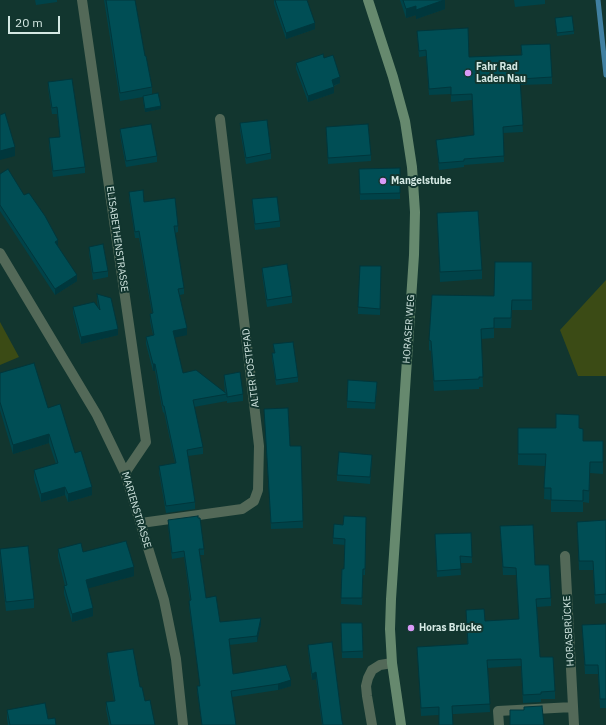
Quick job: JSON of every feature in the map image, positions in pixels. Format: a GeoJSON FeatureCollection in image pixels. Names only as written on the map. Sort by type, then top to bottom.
{"type":"FeatureCollection","features":[{"type":"Feature","properties":{"kind":"main road","name":"HORASER WEG"},"geometry":{"type":"LineString","coordinates":[[368,0],[393,77],[405,121],[412,167],[415,212],[414,255],[392,577],[390,628],[392,663],[401,725]]}},
{"type":"Feature","properties":{"kind":"street","name":"ELISABETHENSTRASSE"},"geometry":{"type":"LineString","coordinates":[[82,0],[146,442],[126,473]]}},
{"type":"Feature","properties":{"kind":"street","name":"ALTER POSTPFAD"},"geometry":{"type":"LineString","coordinates":[[141,523],[242,509],[254,501],[258,490],[259,446],[220,119]]}},
{"type":"Feature","properties":{"kind":"street","name":"MARIENSTRASSE"},"geometry":{"type":"LineString","coordinates":[[0,253],[97,415],[126,473],[164,600],[176,659],[183,725]]}},
{"type":"Feature","properties":{"kind":"street","name":"HORASBRÜCKE"},"geometry":{"type":"LineString","coordinates":[[566,556],[574,725]]}},
{"type":"Feature","properties":{"kind":"street"},"geometry":{"type":"LineString","coordinates":[[372,725],[366,686],[368,678],[372,670],[380,665],[392,663]]}},
{"type":"Feature","properties":{"kind":"street"},"geometry":{"type":"LineString","coordinates":[[499,725],[498,711],[573,707]]}},
{"type":"Feature","properties":{"kind":"green space"},"geometry":{"type":"Polygon","coordinates":[[[606,280],[606,376],[578,376],[560,330],[606,280]]]}},
{"type":"Feature","properties":{"kind":"green space"},"geometry":{"type":"Polygon","coordinates":[[[0,322],[19,357],[0,365],[0,322]]]}},
{"type":"Feature","properties":{"kind":"building"},"geometry":{"type":"Polygon","coordinates":[[[106,0],[135,0],[152,87],[120,93],[106,0]]]}},
{"type":"Feature","properties":{"kind":"building"},"geometry":{"type":"Polygon","coordinates":[[[275,0],[307,0],[315,23],[286,33],[275,0]]]}},
{"type":"Feature","properties":{"kind":"building"},"geometry":{"type":"Polygon","coordinates":[[[403,0],[444,0],[416,10],[416,6],[406,9],[403,0]]]}},
{"type":"Feature","properties":{"kind":"building"},"geometry":{"type":"Polygon","coordinates":[[[572,16],[574,31],[557,33],[555,18],[572,16]]]}},
{"type":"Feature","properties":{"kind":"building"},"geometry":{"type":"Polygon","coordinates":[[[468,28],[469,57],[522,55],[521,45],[550,44],[552,77],[520,79],[523,125],[503,127],[504,156],[464,159],[464,161],[439,163],[436,140],[474,135],[472,94],[451,95],[451,87],[429,89],[426,50],[419,51],[417,31],[468,28]]]}},
{"type":"Feature","properties":{"kind":"building"},"geometry":{"type":"Polygon","coordinates":[[[323,54],[324,58],[333,55],[340,77],[332,80],[334,87],[308,96],[296,63],[323,54]]]}},
{"type":"Feature","properties":{"kind":"building"},"geometry":{"type":"Polygon","coordinates":[[[72,79],[85,167],[53,171],[49,138],[60,137],[57,107],[52,108],[48,82],[72,79]]]}},
{"type":"Feature","properties":{"kind":"building"},"geometry":{"type":"Polygon","coordinates":[[[158,93],[161,106],[145,109],[143,96],[158,93]]]}},
{"type":"Feature","properties":{"kind":"building"},"geometry":{"type":"Polygon","coordinates":[[[5,113],[15,147],[0,151],[0,115],[5,113]]]}},
{"type":"Feature","properties":{"kind":"building"},"geometry":{"type":"Polygon","coordinates":[[[267,120],[271,153],[246,158],[240,123],[267,120]]]}},
{"type":"Feature","properties":{"kind":"building"},"geometry":{"type":"Polygon","coordinates":[[[151,124],[157,156],[126,161],[120,129],[151,124]]]}},
{"type":"Feature","properties":{"kind":"building"},"geometry":{"type":"Polygon","coordinates":[[[368,124],[371,155],[328,158],[326,127],[368,124]]]}},
{"type":"Feature","properties":{"kind":"building"},"geometry":{"type":"Polygon","coordinates":[[[400,168],[400,193],[360,194],[359,169],[400,168]]]}},
{"type":"Feature","properties":{"kind":"building"},"geometry":{"type":"Polygon","coordinates":[[[8,169],[24,195],[29,193],[45,216],[58,240],[55,242],[77,275],[55,289],[0,205],[0,174],[8,169]]]}},
{"type":"Feature","properties":{"kind":"building"},"geometry":{"type":"Polygon","coordinates":[[[143,190],[144,202],[175,198],[178,226],[174,226],[184,288],[178,289],[187,328],[173,331],[183,373],[196,370],[227,394],[193,400],[203,447],[187,450],[195,502],[166,506],[159,466],[176,463],[155,364],[153,364],[146,337],[154,335],[150,314],[153,313],[139,231],[135,232],[129,192],[143,190]]]}},
{"type":"Feature","properties":{"kind":"building"},"geometry":{"type":"Polygon","coordinates":[[[277,197],[280,221],[255,224],[252,199],[277,197]]]}},
{"type":"Feature","properties":{"kind":"building"},"geometry":{"type":"Polygon","coordinates":[[[478,211],[482,270],[440,272],[437,213],[478,211]]]}},
{"type":"Feature","properties":{"kind":"building"},"geometry":{"type":"Polygon","coordinates":[[[103,244],[108,271],[93,273],[89,247],[103,244]]]}},
{"type":"Feature","properties":{"kind":"building"},"geometry":{"type":"Polygon","coordinates":[[[495,262],[532,262],[532,300],[512,300],[511,318],[494,318],[494,328],[481,329],[483,377],[479,377],[479,379],[434,381],[431,341],[429,340],[432,295],[494,296],[495,262]]]}},
{"type":"Feature","properties":{"kind":"building"},"geometry":{"type":"Polygon","coordinates":[[[287,264],[292,296],[267,300],[262,268],[287,264]]]}},
{"type":"Feature","properties":{"kind":"building"},"geometry":{"type":"Polygon","coordinates":[[[360,266],[381,266],[380,309],[358,307],[360,266]]]}},
{"type":"Feature","properties":{"kind":"building"},"geometry":{"type":"Polygon","coordinates":[[[97,294],[111,298],[118,329],[81,337],[73,307],[94,302],[100,310],[97,294]]]}},
{"type":"Feature","properties":{"kind":"building"},"geometry":{"type":"Polygon","coordinates":[[[293,342],[298,377],[276,380],[272,353],[275,353],[273,344],[293,342]]]}},
{"type":"Feature","properties":{"kind":"building"},"geometry":{"type":"Polygon","coordinates":[[[34,363],[48,408],[60,404],[75,453],[81,451],[92,487],[68,494],[65,487],[41,494],[34,470],[58,463],[49,434],[13,445],[0,402],[0,373],[34,363]]]}},
{"type":"Feature","properties":{"kind":"building"},"geometry":{"type":"Polygon","coordinates":[[[240,372],[243,394],[227,397],[224,375],[240,372]]]}},
{"type":"Feature","properties":{"kind":"building"},"geometry":{"type":"Polygon","coordinates":[[[348,380],[377,382],[375,403],[347,401],[348,380]]]}},
{"type":"Feature","properties":{"kind":"building"},"geometry":{"type":"Polygon","coordinates":[[[288,408],[290,446],[301,446],[303,521],[271,523],[264,409],[288,408]]]}},
{"type":"Feature","properties":{"kind":"building"},"geometry":{"type":"Polygon","coordinates":[[[556,414],[579,415],[579,428],[583,429],[583,441],[603,441],[603,462],[590,462],[589,491],[583,490],[583,501],[551,500],[551,488],[544,488],[546,454],[518,454],[518,428],[556,428],[556,414]]]}},
{"type":"Feature","properties":{"kind":"building"},"geometry":{"type":"Polygon","coordinates":[[[339,452],[372,455],[370,477],[337,475],[339,452]]]}},
{"type":"Feature","properties":{"kind":"building"},"geometry":{"type":"Polygon","coordinates":[[[198,516],[198,518],[200,518],[204,549],[199,549],[206,598],[216,596],[220,622],[261,618],[257,636],[229,639],[233,674],[286,665],[291,680],[278,684],[231,691],[236,725],[202,725],[197,686],[200,686],[184,551],[172,553],[168,520],[198,516]]]}},
{"type":"Feature","properties":{"kind":"building"},"geometry":{"type":"Polygon","coordinates":[[[344,516],[366,517],[365,569],[363,569],[362,598],[341,598],[345,539],[333,538],[334,524],[343,525],[344,516]]]}},
{"type":"Feature","properties":{"kind":"building"},"geometry":{"type":"Polygon","coordinates":[[[606,520],[606,594],[595,595],[593,561],[579,561],[577,522],[606,520]]]}},
{"type":"Feature","properties":{"kind":"building"},"geometry":{"type":"Polygon","coordinates":[[[533,525],[535,565],[549,565],[551,598],[536,599],[540,657],[553,657],[555,691],[541,692],[541,694],[523,695],[521,659],[487,660],[490,704],[452,706],[453,725],[439,725],[439,707],[421,708],[417,647],[468,644],[466,610],[484,609],[485,621],[519,619],[516,568],[503,567],[500,526],[533,525]]]}},
{"type":"Feature","properties":{"kind":"building"},"geometry":{"type":"Polygon","coordinates":[[[471,533],[472,557],[460,556],[461,569],[437,571],[435,534],[471,533]]]}},
{"type":"Feature","properties":{"kind":"building"},"geometry":{"type":"Polygon","coordinates":[[[126,541],[134,567],[86,580],[93,608],[72,614],[64,586],[67,585],[58,549],[81,543],[83,552],[126,541]]]}},
{"type":"Feature","properties":{"kind":"building"},"geometry":{"type":"Polygon","coordinates":[[[28,546],[34,599],[6,602],[0,549],[28,546]]]}},
{"type":"Feature","properties":{"kind":"building"},"geometry":{"type":"Polygon","coordinates":[[[341,623],[362,623],[363,651],[342,652],[341,623]]]}},
{"type":"Feature","properties":{"kind":"building"},"geometry":{"type":"Polygon","coordinates":[[[606,624],[606,699],[600,699],[598,665],[585,665],[582,625],[606,624]]]}},
{"type":"Feature","properties":{"kind":"building"},"geometry":{"type":"Polygon","coordinates":[[[332,642],[343,725],[323,725],[316,672],[312,674],[308,645],[332,642]]]}},
{"type":"Feature","properties":{"kind":"building"},"geometry":{"type":"Polygon","coordinates":[[[133,649],[140,687],[142,687],[145,701],[150,700],[155,725],[111,725],[106,702],[115,701],[107,653],[133,649]]]}},
{"type":"Feature","properties":{"kind":"building"},"geometry":{"type":"Polygon","coordinates":[[[45,703],[48,719],[55,718],[56,725],[10,725],[7,710],[45,703]]]}},
{"type":"Feature","properties":{"kind":"building"},"geometry":{"type":"Polygon","coordinates":[[[542,706],[544,725],[510,725],[510,710],[524,710],[524,707],[542,706]]]}},
{"type":"Feature","properties":{"kind":"waterway"},"geometry":{"type":"LineString","coordinates":[[598,0],[606,75]]}},
{"type":"Feature","properties":{"kind":"place","name":"Fahr Rad Laden Nau"},"geometry":{"type":"Point","coordinates":[468,73]}},
{"type":"Feature","properties":{"kind":"place","name":"Mangelstube"},"geometry":{"type":"Point","coordinates":[383,181]}},
{"type":"Feature","properties":{"kind":"place","name":"Horas Brücke"},"geometry":{"type":"Point","coordinates":[411,628]}}]}
